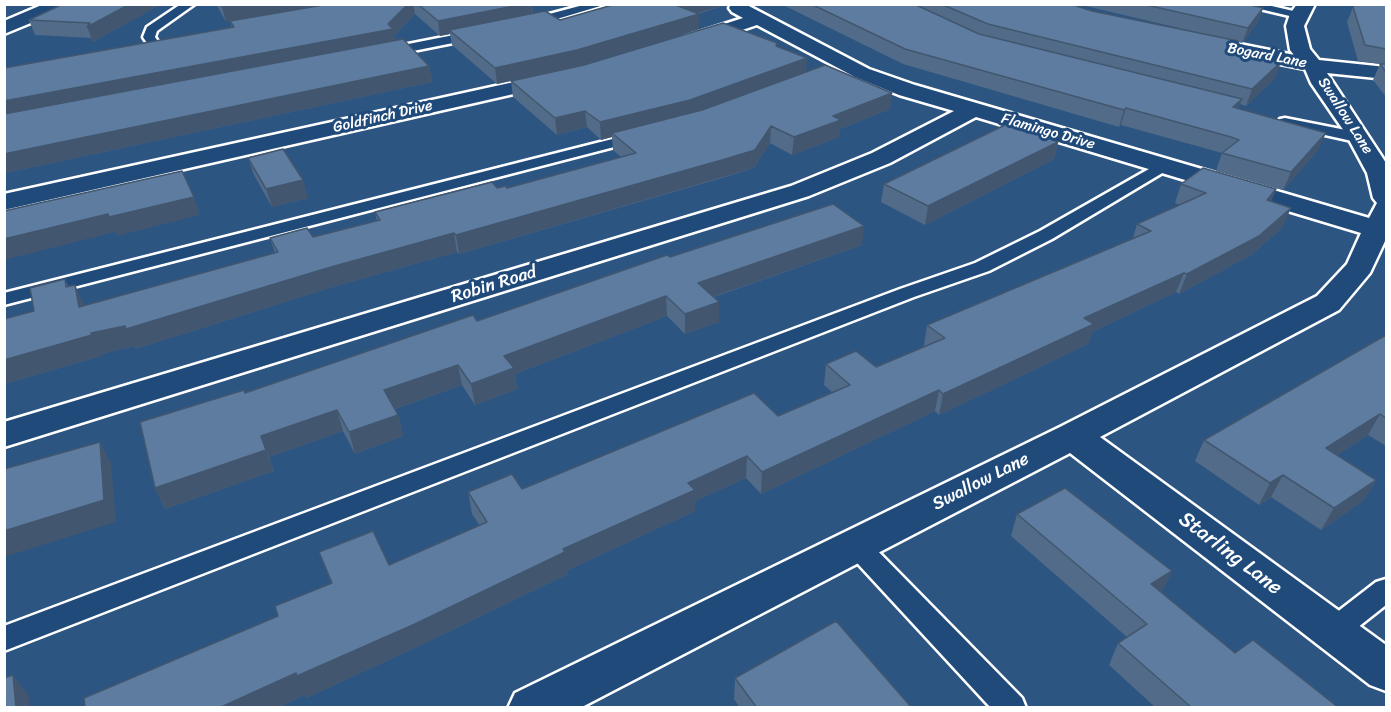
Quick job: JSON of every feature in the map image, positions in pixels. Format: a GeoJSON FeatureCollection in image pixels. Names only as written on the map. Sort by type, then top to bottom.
{"type":"FeatureCollection","features":[{"type":"Feature","properties":{"kind":"street"},"geometry":{"type":"LineString","coordinates":[[11,25],[42,4]]}},
{"type":"Feature","properties":{"kind":"street"},"geometry":{"type":"LineString","coordinates":[[11,25],[61,4]]}},
{"type":"Feature","properties":{"kind":"street","name":"Flamingo Drive"},"geometry":{"type":"LineString","coordinates":[[731,4],[836,69],[1163,166],[1384,212]]}},
{"type":"Feature","properties":{"kind":"street","name":"Swallow Lane"},"geometry":{"type":"LineString","coordinates":[[532,708],[583,696],[856,545],[1073,436],[1328,303],[1360,267],[1384,212],[1380,173],[1361,138],[1322,83],[1313,65],[1300,50],[1295,26],[1302,10]]}},
{"type":"Feature","properties":{"kind":"street"},"geometry":{"type":"LineString","coordinates":[[668,48],[758,20]]}},
{"type":"Feature","properties":{"kind":"street","name":"Bogard Lane"},"geometry":{"type":"LineString","coordinates":[[1171,36],[1313,65],[1386,73]]}},
{"type":"Feature","properties":{"kind":"street"},"geometry":{"type":"LineString","coordinates":[[130,47],[176,39]]}},
{"type":"Feature","properties":{"kind":"street","name":"Goldfinch Drive"},"geometry":{"type":"LineString","coordinates":[[4,202],[572,75]]}},
{"type":"Feature","properties":{"kind":"street","name":"Robin Road"},"geometry":{"type":"LineString","coordinates":[[4,435],[800,191],[881,158],[973,111]]}},
{"type":"Feature","properties":{"kind":"street","name":"Starling Lane"},"geometry":{"type":"LineString","coordinates":[[1073,436],[1386,671]]}},
{"type":"Feature","properties":{"kind":"lane"},"geometry":{"type":"LineString","coordinates":[[153,43],[149,36],[151,30],[164,19],[190,4]]}},
{"type":"Feature","properties":{"kind":"lane"},"geometry":{"type":"LineString","coordinates":[[1244,4],[1302,10]]}},
{"type":"Feature","properties":{"kind":"lane"},"geometry":{"type":"LineString","coordinates":[[519,26],[597,5]]}},
{"type":"Feature","properties":{"kind":"lane"},"geometry":{"type":"LineString","coordinates":[[370,56],[496,31]]}},
{"type":"Feature","properties":{"kind":"lane"},"geometry":{"type":"LineString","coordinates":[[1268,118],[1361,138]]}},
{"type":"Feature","properties":{"kind":"lane"},"geometry":{"type":"LineString","coordinates":[[4,299],[652,134]]}},
{"type":"Feature","properties":{"kind":"lane"},"geometry":{"type":"LineString","coordinates":[[4,639],[982,267],[1046,235],[1163,166]]}},
{"type":"Feature","properties":{"kind":"lane"},"geometry":{"type":"LineString","coordinates":[[856,545],[1011,708]]}},
{"type":"Feature","properties":{"kind":"lane"},"geometry":{"type":"LineString","coordinates":[[1333,631],[1386,591]]}},
{"type":"Feature","properties":{"kind":"building"},"geometry":{"type":"Polygon","coordinates":[[[63,4],[130,4],[87,27],[90,23],[29,20],[63,4]]]}},
{"type":"Feature","properties":{"kind":"building"},"geometry":{"type":"Polygon","coordinates":[[[220,4],[239,4],[222,7],[220,4]]]}},
{"type":"Feature","properties":{"kind":"building"},"geometry":{"type":"Polygon","coordinates":[[[329,4],[408,4],[388,24],[393,29],[4,101],[4,68],[234,27],[230,21],[329,4]]]}},
{"type":"Feature","properties":{"kind":"building"},"geometry":{"type":"Polygon","coordinates":[[[418,4],[524,4],[438,21],[418,4]]]}},
{"type":"Feature","properties":{"kind":"building"},"geometry":{"type":"Polygon","coordinates":[[[616,4],[673,4],[699,14],[577,50],[495,68],[449,30],[545,11],[560,20],[616,4]]]}},
{"type":"Feature","properties":{"kind":"building"},"geometry":{"type":"Polygon","coordinates":[[[811,4],[914,4],[979,34],[1242,99],[1233,107],[1326,133],[1291,172],[1222,153],[1239,140],[1231,137],[1126,108],[1124,110],[905,49],[811,4]]]}},
{"type":"Feature","properties":{"kind":"building"},"geometry":{"type":"Polygon","coordinates":[[[941,4],[1070,4],[1092,11],[1238,41],[1231,51],[1281,62],[1252,89],[988,24],[941,4]]]}},
{"type":"Feature","properties":{"kind":"building"},"geometry":{"type":"Polygon","coordinates":[[[1142,4],[1246,4],[1263,8],[1248,28],[1142,4]]]}},
{"type":"Feature","properties":{"kind":"building"},"geometry":{"type":"Polygon","coordinates":[[[1356,4],[1386,4],[1386,49],[1365,45],[1353,7],[1356,4]]]}},
{"type":"Feature","properties":{"kind":"building"},"geometry":{"type":"Polygon","coordinates":[[[723,23],[777,43],[776,46],[807,58],[690,100],[600,122],[585,111],[555,118],[511,81],[584,65],[723,23]]]}},
{"type":"Feature","properties":{"kind":"building"},"geometry":{"type":"Polygon","coordinates":[[[403,39],[429,66],[4,154],[4,114],[403,39]]]}},
{"type":"Feature","properties":{"kind":"building"},"geometry":{"type":"Polygon","coordinates":[[[1380,64],[1386,64],[1386,72],[1380,64]]]}},
{"type":"Feature","properties":{"kind":"building"},"geometry":{"type":"Polygon","coordinates":[[[825,65],[892,93],[833,116],[841,120],[794,137],[771,126],[755,150],[722,160],[456,235],[454,233],[331,267],[126,329],[125,326],[91,333],[92,335],[4,360],[4,319],[34,311],[30,288],[65,279],[66,287],[75,285],[79,307],[278,252],[270,238],[307,228],[313,237],[380,220],[375,212],[492,182],[497,188],[505,186],[507,188],[636,153],[612,133],[702,110],[825,65]]]}},
{"type":"Feature","properties":{"kind":"building"},"geometry":{"type":"Polygon","coordinates":[[[1009,123],[1058,142],[928,206],[884,184],[1009,123]]]}},
{"type":"Feature","properties":{"kind":"building"},"geometry":{"type":"Polygon","coordinates":[[[283,149],[303,180],[266,189],[248,158],[283,149]]]}},
{"type":"Feature","properties":{"kind":"building"},"geometry":{"type":"Polygon","coordinates":[[[1203,168],[1276,189],[1267,200],[1291,208],[1259,236],[1187,274],[1184,273],[1084,318],[1094,324],[943,394],[939,390],[762,472],[747,456],[688,483],[695,490],[563,549],[565,552],[415,624],[297,676],[296,673],[219,708],[85,708],[84,698],[278,616],[275,606],[332,583],[319,552],[373,531],[389,565],[487,522],[468,492],[512,474],[522,489],[754,393],[778,416],[850,385],[826,364],[856,351],[876,367],[945,338],[927,325],[1151,231],[1137,224],[1206,193],[1181,184],[1203,168]]]}},
{"type":"Feature","properties":{"kind":"building"},"geometry":{"type":"Polygon","coordinates":[[[182,171],[194,197],[109,217],[108,214],[4,239],[4,211],[182,171]]]}},
{"type":"Feature","properties":{"kind":"building"},"geometry":{"type":"Polygon","coordinates":[[[833,204],[864,226],[698,283],[719,302],[685,314],[666,296],[504,356],[514,368],[471,384],[458,365],[384,390],[398,415],[349,432],[337,410],[261,436],[266,450],[155,488],[140,422],[244,390],[245,393],[473,315],[477,321],[667,255],[670,257],[833,204]]]}},
{"type":"Feature","properties":{"kind":"building"},"geometry":{"type":"Polygon","coordinates":[[[1386,335],[1386,418],[1380,414],[1326,448],[1376,480],[1334,508],[1283,475],[1270,483],[1204,440],[1386,335]]]}},
{"type":"Feature","properties":{"kind":"building"},"geometry":{"type":"Polygon","coordinates":[[[100,442],[104,500],[4,531],[4,469],[100,442]]]}},
{"type":"Feature","properties":{"kind":"building"},"geometry":{"type":"Polygon","coordinates":[[[1065,488],[1172,571],[1151,584],[1235,653],[1253,640],[1339,708],[1192,708],[1118,643],[1147,624],[1017,514],[1065,488]]]}},
{"type":"Feature","properties":{"kind":"building"},"geometry":{"type":"Polygon","coordinates":[[[836,621],[912,708],[757,708],[735,678],[836,621]]]}},
{"type":"Feature","properties":{"kind":"building"},"geometry":{"type":"Polygon","coordinates":[[[13,675],[16,708],[4,708],[4,678],[13,675]]]}}]}
